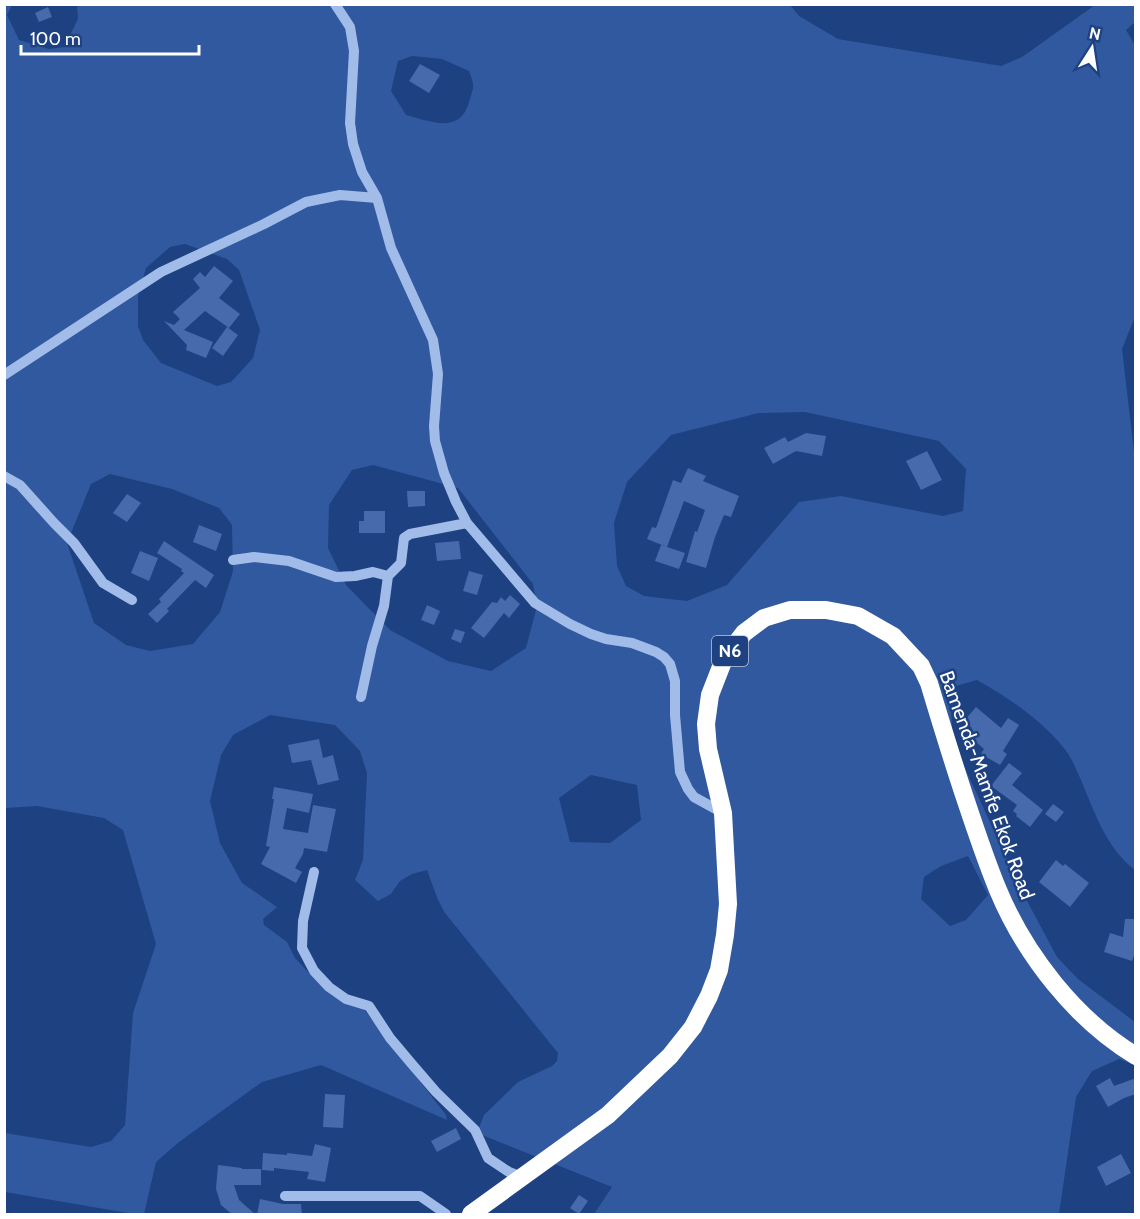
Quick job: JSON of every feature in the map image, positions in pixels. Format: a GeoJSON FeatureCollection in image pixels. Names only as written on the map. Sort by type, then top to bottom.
{"type":"FeatureCollection","features":[{"type":"Feature","properties":{"kind":"highway","name":"Bamenda-Mamfe Ekok Road"},"geometry":{"type":"LineString","coordinates":[[471,1215],[608,1115],[670,1056],[693,1027],[719,970],[728,904],[723,813],[708,749],[706,724],[710,695],[724,658],[744,633],[764,618],[790,610],[826,610],[858,616],[893,636],[921,666],[929,684],[978,837],[1013,922],[1064,996],[1083,1016],[1122,1048],[1136,1056]]}},
{"type":"Feature","properties":{"kind":"street"},"geometry":{"type":"LineString","coordinates":[[335,4],[350,27],[354,51],[350,123],[353,144],[362,172],[377,198],[391,248],[433,340],[438,374],[434,418],[435,441],[444,473],[468,523],[535,603],[591,634],[632,643],[656,652],[670,664],[675,681],[675,715],[680,772],[694,797],[723,813]]}},
{"type":"Feature","properties":{"kind":"street"},"geometry":{"type":"LineString","coordinates":[[4,375],[161,272],[306,202],[340,195],[377,198]]}},
{"type":"Feature","properties":{"kind":"street"},"geometry":{"type":"LineString","coordinates":[[4,476],[20,485],[74,543],[103,582],[132,600]]}},
{"type":"Feature","properties":{"kind":"street"},"geometry":{"type":"LineString","coordinates":[[361,697],[372,646],[384,606],[388,576],[401,563],[404,538],[410,534],[468,523]]}},
{"type":"Feature","properties":{"kind":"street"},"geometry":{"type":"LineString","coordinates":[[233,560],[254,557],[289,561],[336,577],[373,572],[388,576]]}},
{"type":"Feature","properties":{"kind":"street"},"geometry":{"type":"LineString","coordinates":[[314,872],[303,921],[302,948],[314,971],[329,987],[346,999],[369,1006],[390,1038],[411,1063],[436,1092],[475,1130],[488,1158],[509,1172],[522,1177]]}},
{"type":"Feature","properties":{"kind":"street"},"geometry":{"type":"LineString","coordinates":[[285,1196],[420,1196],[446,1215]]}},
{"type":"Feature","properties":{"kind":"shaded area"},"geometry":{"type":"Polygon","coordinates":[[[5,5],[12,5],[7,15],[19,40],[49,49],[64,47],[78,19],[77,5],[790,5],[799,16],[838,39],[1001,66],[1022,57],[1095,5],[1135,5],[1135,22],[1126,30],[1136,47],[1136,314],[1122,349],[1136,469],[1135,870],[1109,841],[1069,755],[1039,722],[1015,703],[977,680],[956,686],[951,700],[952,731],[962,762],[1026,899],[1057,957],[1078,979],[1135,1022],[1135,1065],[1119,1059],[1092,1071],[1076,1097],[1059,1214],[594,1214],[612,1187],[477,1133],[484,1115],[518,1082],[552,1066],[557,1061],[558,1053],[445,913],[427,870],[412,874],[400,881],[391,894],[378,901],[355,880],[363,860],[367,773],[360,751],[335,725],[270,715],[233,735],[221,755],[210,801],[220,843],[242,883],[277,907],[263,919],[264,925],[287,942],[295,958],[310,974],[363,1008],[446,1115],[447,1120],[321,1065],[262,1082],[179,1142],[156,1162],[144,1214],[5,1192],[5,1133],[91,1147],[111,1141],[125,1125],[133,1013],[156,944],[123,830],[104,818],[37,806],[5,808],[5,5]],[[412,56],[398,61],[391,91],[406,115],[443,123],[459,119],[465,112],[473,86],[469,71],[442,59],[412,56]],[[185,244],[170,247],[146,268],[138,296],[138,326],[143,340],[161,363],[217,386],[231,382],[253,358],[260,330],[239,270],[227,259],[185,244]],[[805,412],[759,413],[671,435],[627,482],[614,523],[617,566],[626,586],[644,596],[687,601],[727,585],[799,502],[841,496],[943,516],[963,511],[966,469],[939,441],[805,412]],[[373,465],[352,470],[329,505],[328,548],[346,585],[390,630],[448,661],[491,671],[526,648],[537,606],[533,584],[458,488],[373,465]],[[110,474],[91,484],[67,543],[94,623],[126,645],[150,651],[193,644],[220,612],[233,571],[232,525],[219,508],[172,489],[110,474]],[[591,775],[559,798],[570,842],[610,843],[641,820],[637,785],[591,775]],[[968,856],[941,866],[924,877],[921,899],[950,926],[966,920],[988,895],[968,856]]]}},
{"type":"Feature","properties":{"kind":"building"},"geometry":{"type":"Polygon","coordinates":[[[48,7],[52,17],[39,22],[35,13],[48,7]]]}},
{"type":"Feature","properties":{"kind":"building"},"geometry":{"type":"Polygon","coordinates":[[[420,64],[440,75],[429,93],[409,81],[420,64]]]}},
{"type":"Feature","properties":{"kind":"building"},"geometry":{"type":"Polygon","coordinates":[[[214,266],[233,281],[219,298],[240,314],[229,328],[205,311],[184,330],[213,342],[206,358],[186,350],[187,345],[164,321],[174,325],[180,319],[173,312],[200,288],[193,279],[200,272],[205,277],[214,266]]]}},
{"type":"Feature","properties":{"kind":"building"},"geometry":{"type":"Polygon","coordinates":[[[227,327],[238,335],[223,356],[212,348],[227,327]]]}},
{"type":"Feature","properties":{"kind":"building"},"geometry":{"type":"Polygon","coordinates":[[[806,433],[826,436],[822,456],[796,451],[773,464],[764,448],[785,437],[788,442],[806,433]]]}},
{"type":"Feature","properties":{"kind":"building"},"geometry":{"type":"Polygon","coordinates":[[[927,451],[942,480],[921,490],[906,461],[927,451]]]}},
{"type":"Feature","properties":{"kind":"building"},"geometry":{"type":"Polygon","coordinates":[[[688,468],[706,476],[703,481],[739,496],[731,517],[724,515],[706,568],[686,562],[695,531],[697,532],[705,510],[684,501],[667,547],[647,539],[652,527],[656,528],[673,480],[681,483],[688,468]]]}},
{"type":"Feature","properties":{"kind":"building"},"geometry":{"type":"Polygon","coordinates":[[[407,491],[425,491],[425,506],[408,507],[407,491]]]}},
{"type":"Feature","properties":{"kind":"building"},"geometry":{"type":"Polygon","coordinates":[[[127,494],[141,503],[127,522],[113,513],[127,494]]]}},
{"type":"Feature","properties":{"kind":"building"},"geometry":{"type":"Polygon","coordinates":[[[364,511],[385,511],[385,533],[359,533],[359,521],[364,521],[364,511]]]}},
{"type":"Feature","properties":{"kind":"building"},"geometry":{"type":"Polygon","coordinates":[[[199,525],[222,534],[216,551],[193,542],[199,525]]]}},
{"type":"Feature","properties":{"kind":"building"},"geometry":{"type":"Polygon","coordinates":[[[164,541],[214,575],[206,588],[195,580],[157,623],[148,614],[161,602],[159,599],[184,573],[182,569],[157,553],[164,541]]]}},
{"type":"Feature","properties":{"kind":"building"},"geometry":{"type":"Polygon","coordinates":[[[459,541],[461,559],[437,561],[435,543],[459,541]]]}},
{"type":"Feature","properties":{"kind":"building"},"geometry":{"type":"Polygon","coordinates":[[[661,545],[685,553],[679,569],[655,561],[661,545]]]}},
{"type":"Feature","properties":{"kind":"building"},"geometry":{"type":"Polygon","coordinates":[[[140,551],[158,558],[149,581],[131,573],[140,551]]]}},
{"type":"Feature","properties":{"kind":"building"},"geometry":{"type":"Polygon","coordinates":[[[469,571],[483,575],[477,595],[463,591],[469,571]]]}},
{"type":"Feature","properties":{"kind":"building"},"geometry":{"type":"Polygon","coordinates":[[[510,595],[520,604],[509,618],[504,613],[484,638],[471,628],[492,602],[497,603],[501,597],[505,601],[510,595]]]}},
{"type":"Feature","properties":{"kind":"building"},"geometry":{"type":"Polygon","coordinates":[[[427,605],[440,611],[434,625],[421,620],[427,605]]]}},
{"type":"Feature","properties":{"kind":"building"},"geometry":{"type":"Polygon","coordinates":[[[455,629],[465,632],[461,643],[451,639],[455,629]]]}},
{"type":"Feature","properties":{"kind":"building"},"geometry":{"type":"Polygon","coordinates":[[[976,707],[1001,728],[1008,718],[1019,725],[1003,751],[1007,754],[1000,765],[981,754],[984,749],[967,734],[972,728],[964,721],[976,707]]]}},
{"type":"Feature","properties":{"kind":"building"},"geometry":{"type":"Polygon","coordinates":[[[319,739],[323,758],[333,755],[339,780],[318,785],[311,760],[292,763],[288,745],[319,739]]]}},
{"type":"Feature","properties":{"kind":"building"},"geometry":{"type":"Polygon","coordinates":[[[1009,763],[1022,773],[1012,785],[1043,810],[1030,827],[1013,811],[1017,805],[991,786],[1009,763]]]}},
{"type":"Feature","properties":{"kind":"building"},"geometry":{"type":"Polygon","coordinates":[[[274,787],[313,794],[309,813],[287,808],[283,829],[308,833],[313,805],[336,809],[327,852],[304,848],[295,868],[302,872],[296,883],[261,864],[270,847],[266,846],[274,787]]]}},
{"type":"Feature","properties":{"kind":"building"},"geometry":{"type":"Polygon","coordinates":[[[1053,804],[1064,812],[1056,822],[1045,814],[1053,804]]]}},
{"type":"Feature","properties":{"kind":"building"},"geometry":{"type":"Polygon","coordinates":[[[1056,860],[1063,866],[1065,864],[1089,883],[1070,907],[1039,882],[1056,860]]]}},
{"type":"Feature","properties":{"kind":"building"},"geometry":{"type":"Polygon","coordinates":[[[1125,919],[1136,919],[1136,950],[1132,961],[1104,952],[1110,933],[1123,937],[1125,919]]]}},
{"type":"Feature","properties":{"kind":"building"},"geometry":{"type":"Polygon","coordinates":[[[1110,1078],[1114,1086],[1136,1078],[1136,1094],[1108,1107],[1096,1086],[1110,1078]]]}},
{"type":"Feature","properties":{"kind":"building"},"geometry":{"type":"Polygon","coordinates":[[[325,1094],[345,1095],[343,1128],[323,1127],[325,1094]]]}},
{"type":"Feature","properties":{"kind":"building"},"geometry":{"type":"Polygon","coordinates":[[[456,1128],[461,1139],[437,1152],[431,1141],[456,1128]]]}},
{"type":"Feature","properties":{"kind":"building"},"geometry":{"type":"Polygon","coordinates":[[[315,1144],[331,1148],[325,1182],[307,1179],[309,1172],[274,1168],[274,1171],[262,1170],[263,1153],[312,1156],[315,1144]]]}},
{"type":"Feature","properties":{"kind":"building"},"geometry":{"type":"Polygon","coordinates":[[[1121,1154],[1131,1173],[1106,1186],[1097,1167],[1121,1154]]]}},
{"type":"Feature","properties":{"kind":"building"},"geometry":{"type":"Polygon","coordinates":[[[218,1165],[261,1169],[261,1185],[234,1185],[239,1200],[256,1215],[233,1215],[221,1205],[216,1189],[218,1165]]]}},
{"type":"Feature","properties":{"kind":"building"},"geometry":{"type":"Polygon","coordinates":[[[579,1195],[588,1201],[579,1214],[570,1208],[579,1195]]]}},
{"type":"Feature","properties":{"kind":"building"},"geometry":{"type":"Polygon","coordinates":[[[260,1199],[283,1204],[301,1204],[302,1215],[257,1215],[260,1199]]]}}]}
